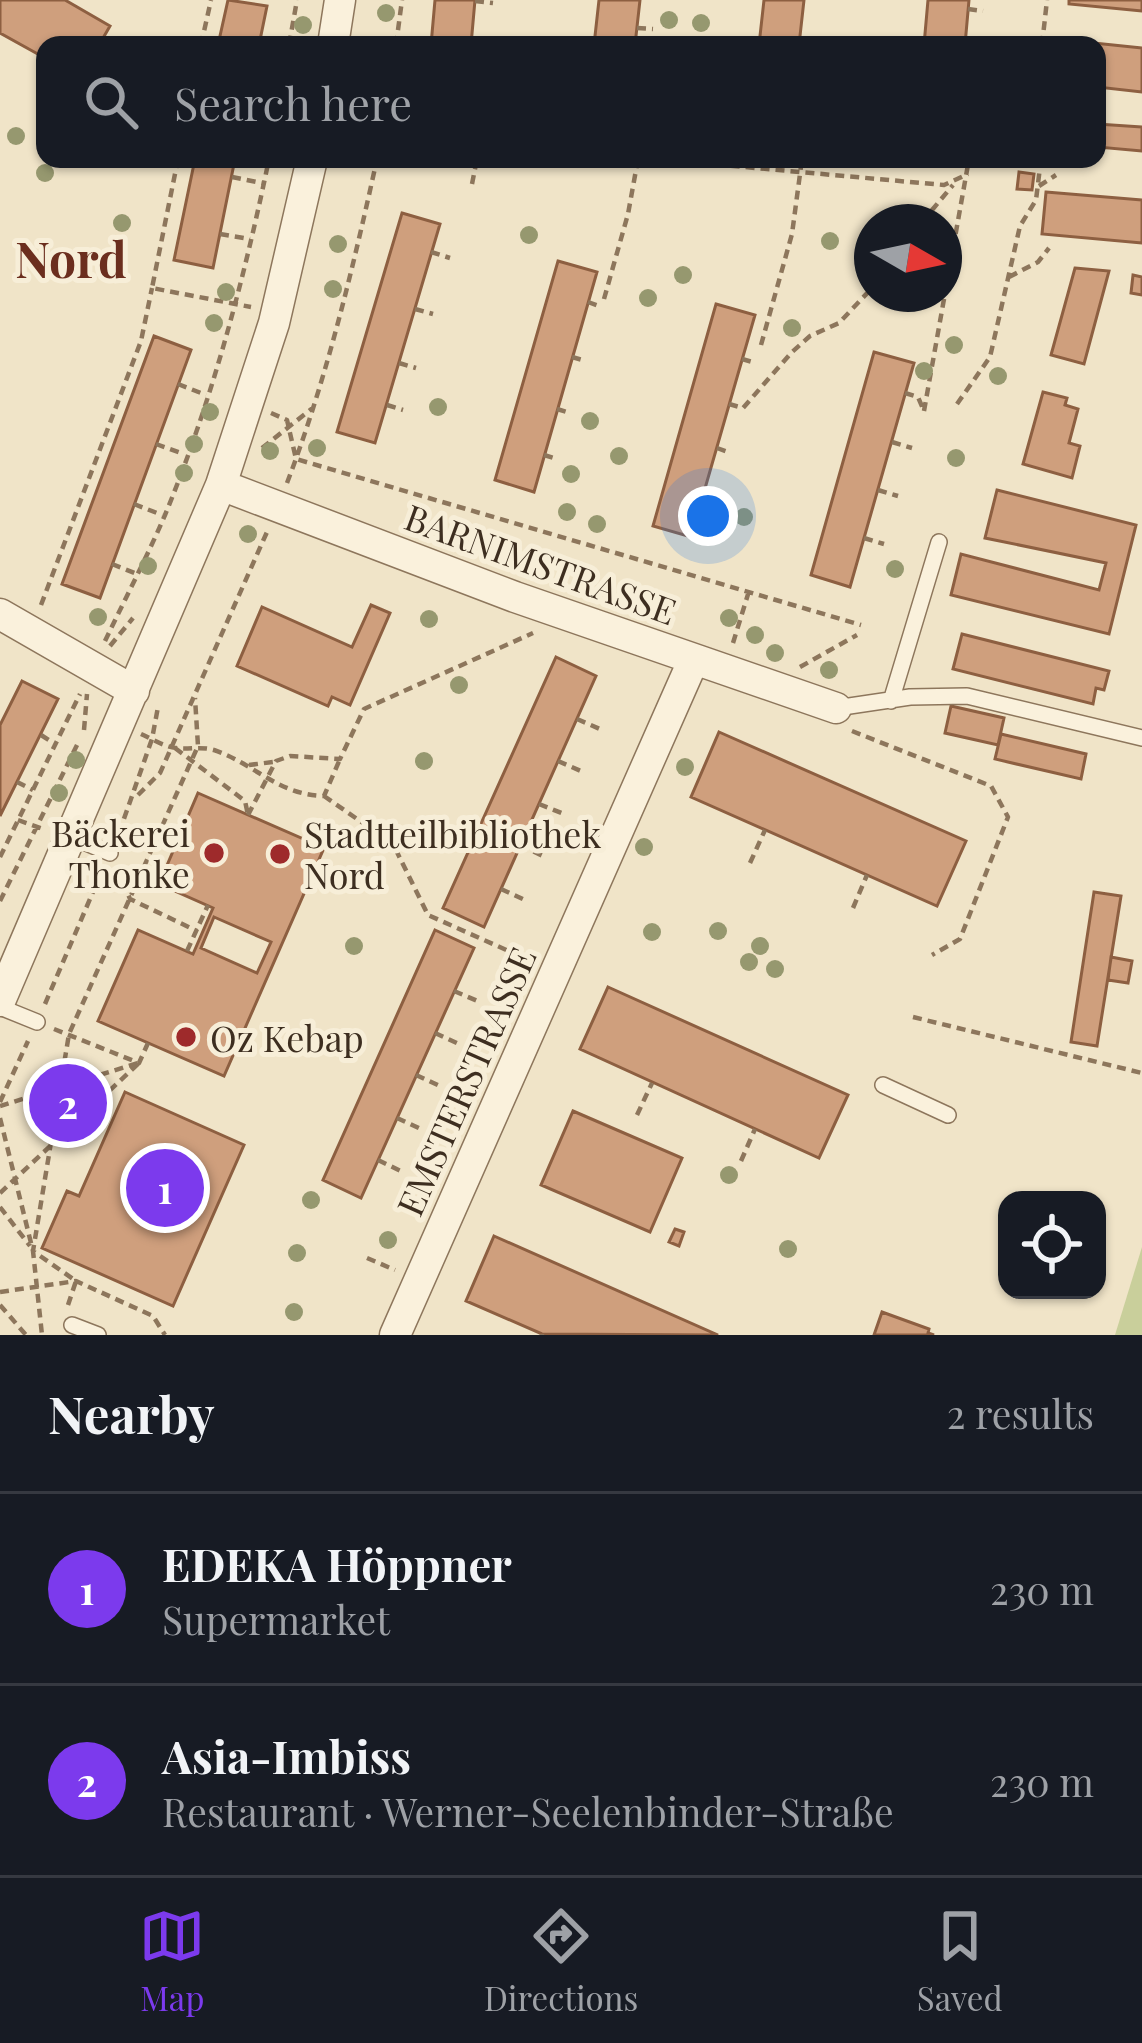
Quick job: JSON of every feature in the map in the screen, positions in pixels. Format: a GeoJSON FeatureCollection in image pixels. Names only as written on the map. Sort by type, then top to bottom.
{"type":"FeatureCollection","features":[{"type":"Feature","properties":{"kind":"street"},"geometry":{"type":"LineString","coordinates":[[334,36],[340,0]]}},
{"type":"Feature","properties":{"kind":"street"},"geometry":{"type":"LineString","coordinates":[[0,1004],[120,724],[146,697],[231,489],[310,168]]}},
{"type":"Feature","properties":{"kind":"street","name":"BARNIMSTRASSE"},"geometry":{"type":"LineString","coordinates":[[231,489],[694,661],[836,708]]}},
{"type":"Feature","properties":{"kind":"street"},"geometry":{"type":"LineString","coordinates":[[0,614],[146,697]]}},
{"type":"Feature","properties":{"kind":"street","name":"EMSTERSTRASSE"},"geometry":{"type":"LineString","coordinates":[[395,1335],[694,661]]}},
{"type":"Feature","properties":{"kind":"lane"},"geometry":{"type":"LineString","coordinates":[[891,701],[939,542]]}},
{"type":"Feature","properties":{"kind":"lane"},"geometry":{"type":"LineString","coordinates":[[836,708],[938,694],[967,696],[1142,738]]}},
{"type":"Feature","properties":{"kind":"lane"},"geometry":{"type":"LineString","coordinates":[[72,837],[110,853]]}},
{"type":"Feature","properties":{"kind":"lane"},"geometry":{"type":"LineString","coordinates":[[0,1004],[37,1022]]}},
{"type":"Feature","properties":{"kind":"lane"},"geometry":{"type":"LineString","coordinates":[[883,1085],[948,1115]]}},
{"type":"Feature","properties":{"kind":"lane"},"geometry":{"type":"LineString","coordinates":[[67,1323],[98,1335]]}},
{"type":"Feature","properties":{"kind":"path"},"geometry":{"type":"LineString","coordinates":[[203,36],[211,0]]}},
{"type":"Feature","properties":{"kind":"path"},"geometry":{"type":"LineString","coordinates":[[291,36],[297,0]]}},
{"type":"Feature","properties":{"kind":"path"},"geometry":{"type":"LineString","coordinates":[[398,36],[402,0]]}},
{"type":"Feature","properties":{"kind":"path"},"geometry":{"type":"LineString","coordinates":[[1043,36],[1047,0]]}},
{"type":"Feature","properties":{"kind":"path"},"geometry":{"type":"LineString","coordinates":[[475,1],[493,3]]}},
{"type":"Feature","properties":{"kind":"path"},"geometry":{"type":"LineString","coordinates":[[968,9],[983,11]]}},
{"type":"Feature","properties":{"kind":"path"},"geometry":{"type":"LineString","coordinates":[[637,28],[653,29]]}},
{"type":"Feature","properties":{"kind":"path"},"geometry":{"type":"LineString","coordinates":[[31,632],[142,341],[176,168]]}},
{"type":"Feature","properties":{"kind":"path"},"geometry":{"type":"LineString","coordinates":[[0,901],[86,727],[86,696],[96,669],[187,455],[252,240],[267,168]]}},
{"type":"Feature","properties":{"kind":"path"},"geometry":{"type":"LineString","coordinates":[[134,799],[160,773],[173,748],[278,507],[314,406],[375,168]]}},
{"type":"Feature","properties":{"kind":"path"},"geometry":{"type":"LineString","coordinates":[[472,184],[475,168]]}},
{"type":"Feature","properties":{"kind":"path"},"geometry":{"type":"LineString","coordinates":[[588,302],[603,303],[636,168]]}},
{"type":"Feature","properties":{"kind":"path"},"geometry":{"type":"LineString","coordinates":[[749,168],[955,183]]}},
{"type":"Feature","properties":{"kind":"path"},"geometry":{"type":"LineString","coordinates":[[761,345],[792,234],[801,168]]}},
{"type":"Feature","properties":{"kind":"path"},"geometry":{"type":"LineString","coordinates":[[905,393],[918,397],[923,411],[968,168]]}},
{"type":"Feature","properties":{"kind":"path"},"geometry":{"type":"LineString","coordinates":[[957,404],[991,357],[1020,226],[1036,200],[1040,168]]}},
{"type":"Feature","properties":{"kind":"path"},"geometry":{"type":"LineString","coordinates":[[937,204],[968,174]]}},
{"type":"Feature","properties":{"kind":"path"},"geometry":{"type":"LineString","coordinates":[[1039,186],[1056,176]]}},
{"type":"Feature","properties":{"kind":"path"},"geometry":{"type":"LineString","coordinates":[[232,177],[264,183]]}},
{"type":"Feature","properties":{"kind":"path"},"geometry":{"type":"LineString","coordinates":[[220,233],[252,240]]}},
{"type":"Feature","properties":{"kind":"path"},"geometry":{"type":"LineString","coordinates":[[1010,277],[1038,262],[1049,248]]}},
{"type":"Feature","properties":{"kind":"path"},"geometry":{"type":"LineString","coordinates":[[431,252],[450,258]]}},
{"type":"Feature","properties":{"kind":"path"},"geometry":{"type":"LineString","coordinates":[[152,288],[250,307]]}},
{"type":"Feature","properties":{"kind":"path"},"geometry":{"type":"LineString","coordinates":[[730,404],[743,407],[792,352],[838,323],[854,307]]}},
{"type":"Feature","properties":{"kind":"path"},"geometry":{"type":"LineString","coordinates":[[415,309],[433,314]]}},
{"type":"Feature","properties":{"kind":"path"},"geometry":{"type":"LineString","coordinates":[[572,357],[586,361]]}},
{"type":"Feature","properties":{"kind":"path"},"geometry":{"type":"LineString","coordinates":[[742,359],[756,363]]}},
{"type":"Feature","properties":{"kind":"path"},"geometry":{"type":"LineString","coordinates":[[399,363],[416,368]]}},
{"type":"Feature","properties":{"kind":"path"},"geometry":{"type":"LineString","coordinates":[[178,384],[287,420],[296,459]]}},
{"type":"Feature","properties":{"kind":"path"},"geometry":{"type":"LineString","coordinates":[[231,489],[256,452],[314,406]]}},
{"type":"Feature","properties":{"kind":"path"},"geometry":{"type":"LineString","coordinates":[[387,406],[404,410]]}},
{"type":"Feature","properties":{"kind":"path"},"geometry":{"type":"LineString","coordinates":[[557,410],[570,413]]}},
{"type":"Feature","properties":{"kind":"path"},"geometry":{"type":"LineString","coordinates":[[892,442],[912,448]]}},
{"type":"Feature","properties":{"kind":"path"},"geometry":{"type":"LineString","coordinates":[[156,444],[187,455]]}},
{"type":"Feature","properties":{"kind":"path"},"geometry":{"type":"LineString","coordinates":[[717,448],[731,453]]}},
{"type":"Feature","properties":{"kind":"path"},"geometry":{"type":"LineString","coordinates":[[544,455],[557,459]]}},
{"type":"Feature","properties":{"kind":"path"},"geometry":{"type":"LineString","coordinates":[[296,459],[861,625]]}},
{"type":"Feature","properties":{"kind":"path"},"geometry":{"type":"LineString","coordinates":[[878,490],[898,496]]}},
{"type":"Feature","properties":{"kind":"path"},"geometry":{"type":"LineString","coordinates":[[704,493],[718,497]]}},
{"type":"Feature","properties":{"kind":"path"},"geometry":{"type":"LineString","coordinates":[[134,504],[164,516]]}},
{"type":"Feature","properties":{"kind":"path"},"geometry":{"type":"LineString","coordinates":[[864,538],[884,544]]}},
{"type":"Feature","properties":{"kind":"path"},"geometry":{"type":"LineString","coordinates":[[112,564],[137,574]]}},
{"type":"Feature","properties":{"kind":"path"},"geometry":{"type":"LineString","coordinates":[[724,671],[749,591]]}},
{"type":"Feature","properties":{"kind":"path"},"geometry":{"type":"LineString","coordinates":[[0,857],[96,669],[112,641],[137,614]]}},
{"type":"Feature","properties":{"kind":"path"},"geometry":{"type":"LineString","coordinates":[[364,709],[570,616]]}},
{"type":"Feature","properties":{"kind":"path"},"geometry":{"type":"LineString","coordinates":[[768,685],[857,634]]}},
{"type":"Feature","properties":{"kind":"path"},"geometry":{"type":"LineString","coordinates":[[324,796],[370,696]]}},
{"type":"Feature","properties":{"kind":"path"},"geometry":{"type":"LineString","coordinates":[[0,1104],[134,799],[152,739],[146,697]]}},
{"type":"Feature","properties":{"kind":"path"},"geometry":{"type":"LineString","coordinates":[[33,1250],[69,1034],[198,746],[195,698]]}},
{"type":"Feature","properties":{"kind":"path"},"geometry":{"type":"LineString","coordinates":[[836,708],[838,725],[991,786],[1008,817],[960,939],[932,955]]}},
{"type":"Feature","properties":{"kind":"path"},"geometry":{"type":"LineString","coordinates":[[577,719],[602,730]]}},
{"type":"Feature","properties":{"kind":"path"},"geometry":{"type":"LineString","coordinates":[[120,724],[173,748],[244,801],[248,814],[276,761]]}},
{"type":"Feature","properties":{"kind":"path"},"geometry":{"type":"LineString","coordinates":[[40,735],[56,744]]}},
{"type":"Feature","properties":{"kind":"path"},"geometry":{"type":"LineString","coordinates":[[173,748],[198,746],[249,765],[264,781],[302,796],[324,796],[393,844],[428,915],[556,972]]}},
{"type":"Feature","properties":{"kind":"path"},"geometry":{"type":"LineString","coordinates":[[249,765],[290,756],[340,759]]}},
{"type":"Feature","properties":{"kind":"path"},"geometry":{"type":"LineString","coordinates":[[558,761],[583,772]]}},
{"type":"Feature","properties":{"kind":"path"},"geometry":{"type":"LineString","coordinates":[[17,782],[33,790]]}},
{"type":"Feature","properties":{"kind":"path"},"geometry":{"type":"LineString","coordinates":[[539,804],[564,814]]}},
{"type":"Feature","properties":{"kind":"path"},"geometry":{"type":"LineString","coordinates":[[0,826],[12,831]]}},
{"type":"Feature","properties":{"kind":"path"},"geometry":{"type":"LineString","coordinates":[[751,863],[765,830]]}},
{"type":"Feature","properties":{"kind":"path"},"geometry":{"type":"LineString","coordinates":[[520,845],[545,856]]}},
{"type":"Feature","properties":{"kind":"path"},"geometry":{"type":"LineString","coordinates":[[110,853],[130,899],[197,931]]}},
{"type":"Feature","properties":{"kind":"path"},"geometry":{"type":"LineString","coordinates":[[853,908],[867,875]]}},
{"type":"Feature","properties":{"kind":"path"},"geometry":{"type":"LineString","coordinates":[[501,889],[525,900]]}},
{"type":"Feature","properties":{"kind":"path"},"geometry":{"type":"LineString","coordinates":[[187,952],[208,905]]}},
{"type":"Feature","properties":{"kind":"path"},"geometry":{"type":"LineString","coordinates":[[454,991],[480,1002]]}},
{"type":"Feature","properties":{"kind":"path"},"geometry":{"type":"LineString","coordinates":[[913,1018],[1142,1073]]}},
{"type":"Feature","properties":{"kind":"path"},"geometry":{"type":"LineString","coordinates":[[37,1022],[139,1063]]}},
{"type":"Feature","properties":{"kind":"path"},"geometry":{"type":"LineString","coordinates":[[435,1033],[461,1045]]}},
{"type":"Feature","properties":{"kind":"path"},"geometry":{"type":"LineString","coordinates":[[0,1193],[139,1063],[148,1043]]}},
{"type":"Feature","properties":{"kind":"path"},"geometry":{"type":"LineString","coordinates":[[0,1104],[139,1063]]}},
{"type":"Feature","properties":{"kind":"path"},"geometry":{"type":"LineString","coordinates":[[416,1075],[442,1087]]}},
{"type":"Feature","properties":{"kind":"path"},"geometry":{"type":"LineString","coordinates":[[638,1115],[652,1082]]}},
{"type":"Feature","properties":{"kind":"path"},"geometry":{"type":"LineString","coordinates":[[0,1118],[33,1250],[42,1335]]}},
{"type":"Feature","properties":{"kind":"path"},"geometry":{"type":"LineString","coordinates":[[397,1118],[423,1130]]}},
{"type":"Feature","properties":{"kind":"path"},"geometry":{"type":"LineString","coordinates":[[741,1161],[755,1129]]}},
{"type":"Feature","properties":{"kind":"path"},"geometry":{"type":"LineString","coordinates":[[378,1160],[405,1173]]}},
{"type":"Feature","properties":{"kind":"path"},"geometry":{"type":"LineString","coordinates":[[0,1207],[33,1250],[76,1281],[153,1316],[165,1335]]}},
{"type":"Feature","properties":{"kind":"path"},"geometry":{"type":"LineString","coordinates":[[0,1292],[76,1281]]}},
{"type":"Feature","properties":{"kind":"path"},"geometry":{"type":"LineString","coordinates":[[67,1323],[76,1281]]}},
{"type":"Feature","properties":{"kind":"path"},"geometry":{"type":"LineString","coordinates":[[0,1305],[26,1335]]}},
{"type":"Feature","properties":{"kind":"green space"},"geometry":{"type":"Polygon","coordinates":[[[1142,1247],[1142,1335],[1115,1335],[1142,1247]]]}},
{"type":"Feature","properties":{"kind":"building"},"geometry":{"type":"Polygon","coordinates":[[[0,0],[65,0],[110,26],[104,36],[36,36],[36,53],[0,33],[0,0]]]}},
{"type":"Feature","properties":{"kind":"building"},"geometry":{"type":"Polygon","coordinates":[[[228,0],[267,6],[261,36],[220,36],[228,0]]]}},
{"type":"Feature","properties":{"kind":"building"},"geometry":{"type":"Polygon","coordinates":[[[435,0],[475,0],[472,36],[432,36],[435,0]]]}},
{"type":"Feature","properties":{"kind":"building"},"geometry":{"type":"Polygon","coordinates":[[[599,0],[640,0],[636,36],[595,36],[599,0]]]}},
{"type":"Feature","properties":{"kind":"building"},"geometry":{"type":"Polygon","coordinates":[[[764,0],[804,0],[800,36],[760,36],[764,0]]]}},
{"type":"Feature","properties":{"kind":"building"},"geometry":{"type":"Polygon","coordinates":[[[928,0],[969,0],[966,36],[925,36],[928,0]]]}},
{"type":"Feature","properties":{"kind":"building"},"geometry":{"type":"Polygon","coordinates":[[[1069,0],[1142,0],[1142,11],[1069,4],[1069,0]]]}},
{"type":"Feature","properties":{"kind":"building"},"geometry":{"type":"Polygon","coordinates":[[[1106,44],[1142,48],[1142,92],[1106,88],[1106,44]]]}},
{"type":"Feature","properties":{"kind":"building"},"geometry":{"type":"Polygon","coordinates":[[[1106,125],[1142,127],[1142,151],[1106,148],[1106,125]]]}},
{"type":"Feature","properties":{"kind":"building"},"geometry":{"type":"Polygon","coordinates":[[[193,168],[233,168],[213,268],[174,260],[193,168]]]}},
{"type":"Feature","properties":{"kind":"building"},"geometry":{"type":"Polygon","coordinates":[[[1019,172],[1034,174],[1032,190],[1017,189],[1019,172]]]}},
{"type":"Feature","properties":{"kind":"building"},"geometry":{"type":"Polygon","coordinates":[[[1046,192],[1142,200],[1142,243],[1042,234],[1046,192]]]}},
{"type":"Feature","properties":{"kind":"building"},"geometry":{"type":"Polygon","coordinates":[[[402,213],[440,224],[375,443],[337,432],[402,213]]]}},
{"type":"Feature","properties":{"kind":"building"},"geometry":{"type":"Polygon","coordinates":[[[558,261],[597,272],[534,492],[495,480],[558,261]]]}},
{"type":"Feature","properties":{"kind":"building"},"geometry":{"type":"Polygon","coordinates":[[[1075,268],[1109,271],[1084,364],[1051,355],[1075,268]]]}},
{"type":"Feature","properties":{"kind":"building"},"geometry":{"type":"Polygon","coordinates":[[[1133,275],[1142,277],[1142,295],[1131,293],[1133,275]]]}},
{"type":"Feature","properties":{"kind":"building"},"geometry":{"type":"Polygon","coordinates":[[[716,304],[755,315],[691,537],[653,526],[716,304]]]}},
{"type":"Feature","properties":{"kind":"building"},"geometry":{"type":"Polygon","coordinates":[[[154,336],[191,350],[100,598],[62,584],[154,336]]]}},
{"type":"Feature","properties":{"kind":"building"},"geometry":{"type":"Polygon","coordinates":[[[874,352],[914,363],[850,587],[811,575],[874,352]]]}},
{"type":"Feature","properties":{"kind":"building"},"geometry":{"type":"Polygon","coordinates":[[[1043,392],[1067,398],[1065,405],[1078,409],[1069,443],[1080,446],[1072,478],[1023,464],[1043,392]]]}},
{"type":"Feature","properties":{"kind":"building"},"geometry":{"type":"Polygon","coordinates":[[[997,490],[1136,525],[1109,634],[951,595],[961,554],[1099,590],[1106,563],[985,538],[997,490]]]}},
{"type":"Feature","properties":{"kind":"building"},"geometry":{"type":"Polygon","coordinates":[[[371,605],[390,613],[350,705],[332,697],[328,706],[237,666],[262,607],[352,647],[371,605]]]}},
{"type":"Feature","properties":{"kind":"building"},"geometry":{"type":"Polygon","coordinates":[[[962,634],[1109,671],[1104,690],[1096,688],[1093,704],[953,669],[962,634]]]}},
{"type":"Feature","properties":{"kind":"building"},"geometry":{"type":"Polygon","coordinates":[[[556,657],[596,676],[484,927],[443,908],[556,657]]]}},
{"type":"Feature","properties":{"kind":"building"},"geometry":{"type":"Polygon","coordinates":[[[22,681],[58,699],[0,816],[0,725],[22,681]]]}},
{"type":"Feature","properties":{"kind":"building"},"geometry":{"type":"Polygon","coordinates":[[[951,706],[1004,718],[998,745],[945,733],[951,706]]]}},
{"type":"Feature","properties":{"kind":"building"},"geometry":{"type":"Polygon","coordinates":[[[719,732],[966,841],[937,906],[691,797],[719,732]]]}},
{"type":"Feature","properties":{"kind":"building"},"geometry":{"type":"Polygon","coordinates":[[[1001,734],[1086,754],[1081,779],[995,759],[1001,734]]]}},
{"type":"Feature","properties":{"kind":"building"},"geometry":{"type":"Polygon","coordinates":[[[198,793],[324,848],[224,1076],[98,1021],[138,930],[193,954],[213,908],[159,884],[198,793]],[[214,917],[201,948],[257,973],[271,942],[214,917]]]}},
{"type":"Feature","properties":{"kind":"building"},"geometry":{"type":"Polygon","coordinates":[[[1094,892],[1121,896],[1097,1046],[1071,1042],[1094,892]]]}},
{"type":"Feature","properties":{"kind":"building"},"geometry":{"type":"Polygon","coordinates":[[[435,930],[474,948],[361,1198],[323,1180],[435,930]]]}},
{"type":"Feature","properties":{"kind":"building"},"geometry":{"type":"Polygon","coordinates":[[[1111,957],[1132,961],[1128,983],[1108,980],[1111,957]]]}},
{"type":"Feature","properties":{"kind":"building"},"geometry":{"type":"Polygon","coordinates":[[[608,987],[848,1095],[819,1158],[580,1049],[608,987]]]}},
{"type":"Feature","properties":{"kind":"building"},"geometry":{"type":"Polygon","coordinates":[[[125,1092],[244,1145],[173,1306],[42,1248],[67,1191],[79,1196],[125,1092]]]}},
{"type":"Feature","properties":{"kind":"building"},"geometry":{"type":"Polygon","coordinates":[[[573,1111],[682,1158],[650,1232],[541,1185],[573,1111]]]}},
{"type":"Feature","properties":{"kind":"building"},"geometry":{"type":"Polygon","coordinates":[[[675,1229],[684,1232],[679,1246],[669,1242],[675,1229]]]}},
{"type":"Feature","properties":{"kind":"building"},"geometry":{"type":"Polygon","coordinates":[[[494,1236],[718,1335],[542,1334],[466,1301],[494,1236]]]}},
{"type":"Feature","properties":{"kind":"building"},"geometry":{"type":"Polygon","coordinates":[[[882,1312],[929,1329],[934,1335],[874,1335],[882,1312]]]}},
{"type":"Feature","properties":{"kind":"place","name":"Bäckerei Thonke"},"geometry":{"type":"Point","coordinates":[214,853]}},
{"type":"Feature","properties":{"kind":"place","name":"Stadtteilbibliothek Nord"},"geometry":{"type":"Point","coordinates":[280,854]}},
{"type":"Feature","properties":{"kind":"place","name":"Oz Kebap"},"geometry":{"type":"Point","coordinates":[186,1037]}},
{"type":"Feature","properties":{"kind":"place","name":"Asia-Imbiss"},"geometry":{"type":"Point","coordinates":[68,1103]}},
{"type":"Feature","properties":{"kind":"place","name":"EDEKA Höppner"},"geometry":{"type":"Point","coordinates":[165,1188]}},
{"type":"Feature","properties":{"kind":"district","name":"Nord"},"geometry":{"type":"Point","coordinates":[71,258]}}]}
